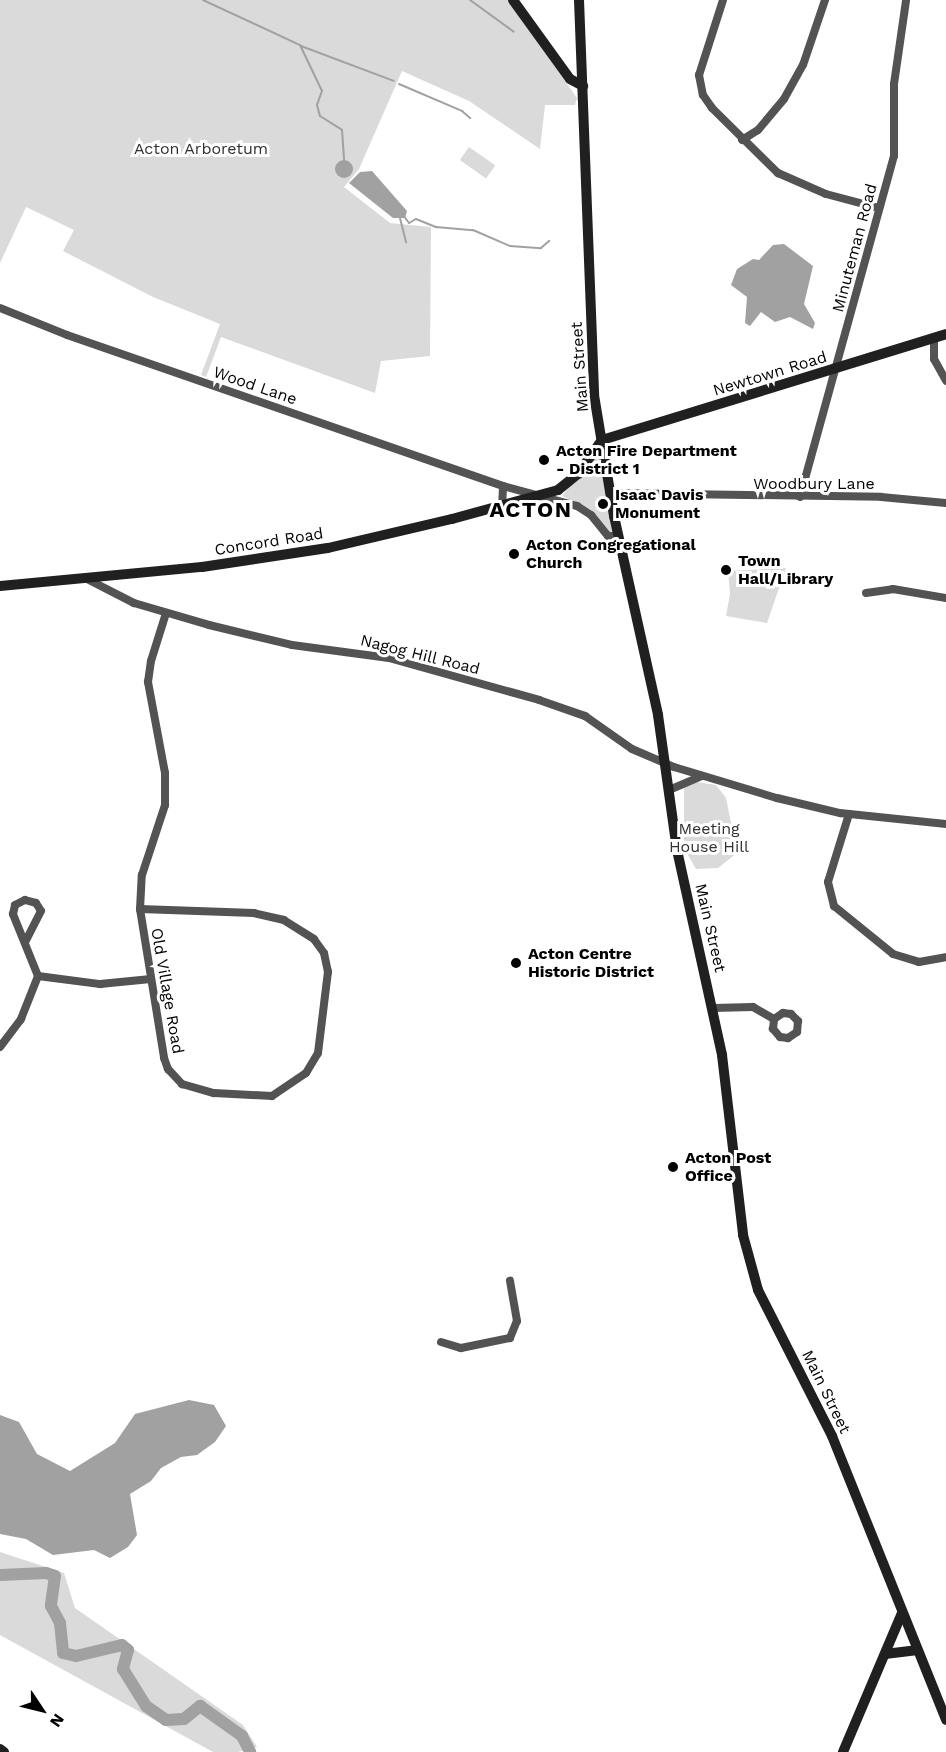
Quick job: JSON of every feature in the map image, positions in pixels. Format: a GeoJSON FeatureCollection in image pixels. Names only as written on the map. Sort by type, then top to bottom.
{"type":"FeatureCollection","features":[{"type":"Feature","properties":{"kind":"main road"},"geometry":{"type":"LineString","coordinates":[[513,0],[570,79],[583,86]]}},
{"type":"Feature","properties":{"kind":"main road","name":"Main Street"},"geometry":{"type":"LineString","coordinates":[[579,0],[594,394],[610,493],[665,760],[677,850],[713,1008],[743,1235],[758,1290],[832,1436],[946,1720]]}},
{"type":"Feature","properties":{"kind":"main road","name":"Newtown Road"},"geometry":{"type":"LineString","coordinates":[[602,440],[946,334]]}},
{"type":"Feature","properties":{"kind":"main road","name":"Concord Road"},"geometry":{"type":"LineString","coordinates":[[0,586],[202,567],[328,548],[502,507],[542,496],[573,479],[602,440]]}},
{"type":"Feature","properties":{"kind":"main road"},"geometry":{"type":"LineString","coordinates":[[843,1752],[902,1613]]}},
{"type":"Feature","properties":{"kind":"main road"},"geometry":{"type":"LineString","coordinates":[[885,1654],[916,1650]]}},
{"type":"Feature","properties":{"kind":"main road"},"geometry":{"type":"LineString","coordinates":[[0,1749],[4,1752]]}},
{"type":"Feature","properties":{"kind":"street"},"geometry":{"type":"LineString","coordinates":[[723,0],[701,62],[700,86],[712,108],[778,173],[806,187],[879,208]]}},
{"type":"Feature","properties":{"kind":"street"},"geometry":{"type":"LineString","coordinates":[[742,140],[758,130],[784,99],[803,65],[825,0]]}},
{"type":"Feature","properties":{"kind":"street","name":"Minuteman Road"},"geometry":{"type":"LineString","coordinates":[[800,497],[896,144],[894,84],[906,1]]}},
{"type":"Feature","properties":{"kind":"street","name":"Wood Lane"},"geometry":{"type":"LineString","coordinates":[[0,308],[67,335],[503,486],[542,496]]}},
{"type":"Feature","properties":{"kind":"street"},"geometry":{"type":"LineString","coordinates":[[934,338],[934,359],[946,381]]}},
{"type":"Feature","properties":{"kind":"street"},"geometry":{"type":"LineString","coordinates":[[502,507],[503,486]]}},
{"type":"Feature","properties":{"kind":"street","name":"Woodbury Lane"},"geometry":{"type":"LineString","coordinates":[[610,493],[946,503]]}},
{"type":"Feature","properties":{"kind":"street","name":"Concord Road"},"geometry":{"type":"LineString","coordinates":[[542,496],[586,510],[608,536],[619,536]]}},
{"type":"Feature","properties":{"kind":"street","name":"Nagog Hill Road"},"geometry":{"type":"LineString","coordinates":[[87,579],[108,592],[166,614],[292,645],[389,658],[539,699],[585,716],[632,748],[702,776],[849,814],[946,824]]}},
{"type":"Feature","properties":{"kind":"street"},"geometry":{"type":"LineString","coordinates":[[866,593],[893,589],[946,598]]}},
{"type":"Feature","properties":{"kind":"street","name":"Old Village Road"},"geometry":{"type":"LineString","coordinates":[[140,909],[254,913],[284,920],[314,939],[324,953],[328,972],[318,1053],[292,1085],[272,1096],[195,1091],[168,1069],[140,909],[142,875],[165,805],[165,773],[148,682],[150,661],[166,614]]}},
{"type":"Feature","properties":{"kind":"street"},"geometry":{"type":"LineString","coordinates":[[669,790],[702,776]]}},
{"type":"Feature","properties":{"kind":"street"},"geometry":{"type":"LineString","coordinates":[[849,814],[828,882],[834,906],[897,956],[925,962],[946,957]]}},
{"type":"Feature","properties":{"kind":"street"},"geometry":{"type":"LineString","coordinates":[[0,1047],[21,1019],[38,976],[26,941],[13,914],[15,905],[26,900],[36,903],[41,911],[26,941]]}},
{"type":"Feature","properties":{"kind":"street"},"geometry":{"type":"LineString","coordinates":[[38,976],[100,984],[151,979]]}},
{"type":"Feature","properties":{"kind":"street"},"geometry":{"type":"LineString","coordinates":[[713,1008],[753,1007],[774,1019]]}},
{"type":"Feature","properties":{"kind":"street"},"geometry":{"type":"LineString","coordinates":[[441,1342],[460,1348],[510,1338],[517,1321],[510,1281]]}},
{"type":"Feature","properties":{"kind":"green space","name":"Acton Arboretum"},"geometry":{"type":"Polygon","coordinates":[[[0,0],[508,0],[577,98],[575,105],[545,105],[540,149],[469,101],[402,71],[359,169],[344,187],[390,223],[431,227],[430,356],[381,361],[375,393],[221,337],[206,377],[201,375],[220,324],[153,297],[63,251],[74,230],[26,207],[0,263],[0,0]]]}},
{"type":"Feature","properties":{"kind":"green space"},"geometry":{"type":"Polygon","coordinates":[[[469,147],[495,165],[486,178],[460,160],[469,147]]]}},
{"type":"Feature","properties":{"kind":"green space"},"geometry":{"type":"Polygon","coordinates":[[[600,445],[615,530],[610,533],[591,510],[562,496],[600,445]]]}},
{"type":"Feature","properties":{"kind":"green space"},"geometry":{"type":"Polygon","coordinates":[[[786,568],[767,623],[726,616],[730,594],[728,571],[786,568]]]}},
{"type":"Feature","properties":{"kind":"green space","name":"Meeting House Hill"},"geometry":{"type":"Polygon","coordinates":[[[697,782],[716,785],[726,798],[737,853],[718,868],[696,869],[684,848],[684,787],[697,782]]]}},
{"type":"Feature","properties":{"kind":"green space"},"geometry":{"type":"Polygon","coordinates":[[[0,1552],[64,1573],[75,1608],[243,1725],[257,1747],[238,1752],[213,1752],[0,1635],[0,1552]]]}},
{"type":"Feature","properties":{"kind":"shaded area"},"geometry":{"type":"Polygon","coordinates":[[[344,160],[350,163],[353,169],[350,175],[344,178],[338,175],[335,169],[338,163],[344,160]]]}},
{"type":"Feature","properties":{"kind":"shaded area"},"geometry":{"type":"Polygon","coordinates":[[[372,171],[407,211],[405,218],[393,218],[349,183],[360,172],[372,171]]]}},
{"type":"Feature","properties":{"kind":"shaded area"},"geometry":{"type":"Polygon","coordinates":[[[784,244],[813,266],[804,304],[815,323],[813,329],[790,317],[775,322],[761,312],[750,326],[745,323],[747,297],[731,285],[737,269],[753,259],[759,260],[773,245],[784,244]]]}},
{"type":"Feature","properties":{"kind":"shaded area"},"geometry":{"type":"Polygon","coordinates":[[[189,1400],[214,1405],[226,1426],[215,1442],[197,1455],[181,1457],[161,1468],[151,1481],[130,1494],[137,1535],[128,1547],[110,1558],[94,1550],[53,1555],[26,1539],[0,1534],[0,1415],[19,1422],[37,1454],[70,1471],[115,1443],[135,1414],[189,1400]]]}},
{"type":"Feature","properties":{"kind":"waterway"},"geometry":{"type":"LineString","coordinates":[[203,0],[300,45],[322,91],[317,105],[320,116],[342,130],[344,160]]}},
{"type":"Feature","properties":{"kind":"waterway"},"geometry":{"type":"LineString","coordinates":[[470,0],[514,32]]}},
{"type":"Feature","properties":{"kind":"waterway"},"geometry":{"type":"LineString","coordinates":[[301,46],[394,81]]}},
{"type":"Feature","properties":{"kind":"waterway"},"geometry":{"type":"LineString","coordinates":[[399,84],[462,111],[470,118]]}},
{"type":"Feature","properties":{"kind":"waterway"},"geometry":{"type":"LineString","coordinates":[[403,215],[409,223],[416,219],[436,227],[473,230],[510,246],[541,248],[549,241]]}},
{"type":"Feature","properties":{"kind":"waterway"},"geometry":{"type":"LineString","coordinates":[[400,218],[406,242]]}},
{"type":"Feature","properties":{"kind":"waterway"},"geometry":{"type":"LineString","coordinates":[[0,1575],[46,1573],[55,1576],[51,1606],[60,1623],[63,1653],[76,1656],[122,1645],[128,1650],[123,1669],[146,1706],[166,1720],[184,1719],[200,1706],[242,1736],[250,1752]]}},
{"type":"Feature","properties":{"kind":"place","name":"Acton Fire Department - District 1"},"geometry":{"type":"Point","coordinates":[544,460]}},
{"type":"Feature","properties":{"kind":"place","name":"Isaac Davis Monument"},"geometry":{"type":"Point","coordinates":[603,504]}},
{"type":"Feature","properties":{"kind":"place","name":"Acton Congregational Church"},"geometry":{"type":"Point","coordinates":[514,554]}},
{"type":"Feature","properties":{"kind":"place","name":"Town Hall/Library"},"geometry":{"type":"Point","coordinates":[726,570]}},
{"type":"Feature","properties":{"kind":"place","name":"Acton Centre Historic District"},"geometry":{"type":"Point","coordinates":[516,963]}},
{"type":"Feature","properties":{"kind":"place","name":"Acton Post Office"},"geometry":{"type":"Point","coordinates":[673,1167]}},
{"type":"Feature","properties":{"kind":"district","name":"ACTON"},"geometry":{"type":"Point","coordinates":[531,510]}}]}
